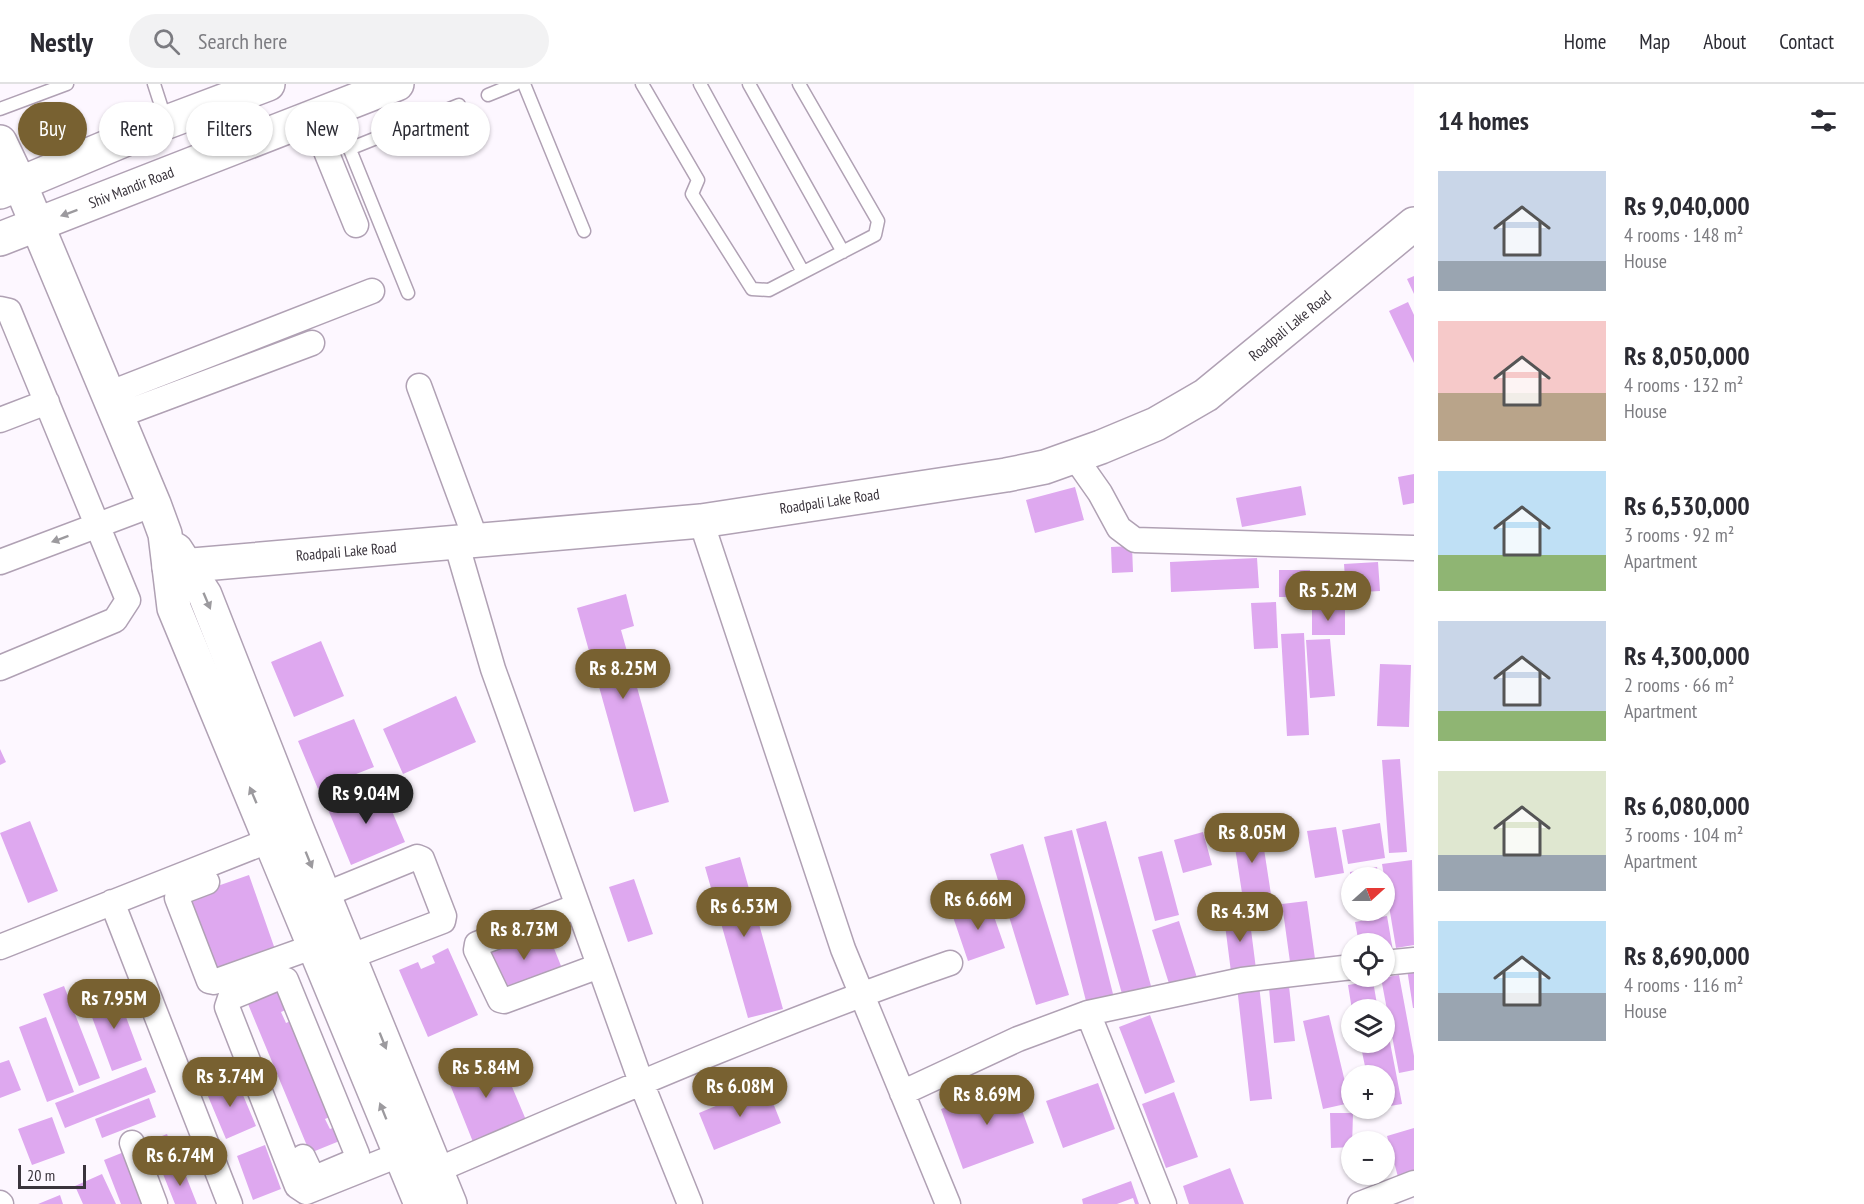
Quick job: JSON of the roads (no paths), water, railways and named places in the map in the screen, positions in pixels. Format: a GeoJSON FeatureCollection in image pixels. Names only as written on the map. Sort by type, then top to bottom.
{"type":"FeatureCollection","features":[{"type":"Feature","properties":{"kind":"street"},"geometry":{"type":"LineString","coordinates":[[174,119],[268,84]]}},
{"type":"Feature","properties":{"kind":"street","name":"Shiv Mandir Road"},"geometry":{"type":"LineString","coordinates":[[351,102],[397,84]]}},
{"type":"Feature","properties":{"kind":"street","name":"Shiv Mandir Road"},"geometry":{"type":"LineString","coordinates":[[0,239],[285,128]]}},
{"type":"Feature","properties":{"kind":"street"},"geometry":{"type":"LineString","coordinates":[[0,142],[10,188],[37,225],[178,566],[174,608],[282,841],[315,946],[418,1177],[450,1204]]}},
{"type":"Feature","properties":{"kind":"street"},"geometry":{"type":"LineString","coordinates":[[10,188],[99,151]]}},
{"type":"Feature","properties":{"kind":"street"},"geometry":{"type":"LineString","coordinates":[[336,156],[356,225]]}},
{"type":"Feature","properties":{"kind":"street","name":"Roadpali Lake Road"},"geometry":{"type":"LineString","coordinates":[[178,566],[701,521],[1006,475],[1074,456],[1155,424],[1206,395],[1414,224]]}},
{"type":"Feature","properties":{"kind":"street"},"geometry":{"type":"LineString","coordinates":[[112,405],[372,291]]}},
{"type":"Feature","properties":{"kind":"street"},"geometry":{"type":"LineString","coordinates":[[0,309],[9,311],[128,600],[115,620],[0,668]]}},
{"type":"Feature","properties":{"kind":"street"},"geometry":{"type":"LineString","coordinates":[[112,405],[312,344]]}},
{"type":"Feature","properties":{"kind":"street"},"geometry":{"type":"LineString","coordinates":[[419,386],[466,541],[494,669],[641,1082],[690,1204]]}},
{"type":"Feature","properties":{"kind":"street"},"geometry":{"type":"LineString","coordinates":[[0,420],[47,402]]}},
{"type":"Feature","properties":{"kind":"street"},"geometry":{"type":"LineString","coordinates":[[1074,456],[1100,493],[1119,528],[1135,540],[1414,548]]}},
{"type":"Feature","properties":{"kind":"street"},"geometry":{"type":"LineString","coordinates":[[0,562],[97,525],[159,519]]}},
{"type":"Feature","properties":{"kind":"street"},"geometry":{"type":"LineString","coordinates":[[701,521],[843,950],[948,1204]]}},
{"type":"Feature","properties":{"kind":"street"},"geometry":{"type":"LineString","coordinates":[[282,841],[324,895],[349,957],[418,1177]]}},
{"type":"Feature","properties":{"kind":"street"},"geometry":{"type":"LineString","coordinates":[[0,947],[112,902],[282,841]]}},
{"type":"Feature","properties":{"kind":"street"},"geometry":{"type":"LineString","coordinates":[[282,841],[178,893],[177,898],[209,981],[213,982],[315,946]]}},
{"type":"Feature","properties":{"kind":"street"},"geometry":{"type":"LineString","coordinates":[[324,895],[417,857],[422,859],[444,916],[443,921],[349,957]]}},
{"type":"Feature","properties":{"kind":"street"},"geometry":{"type":"LineString","coordinates":[[112,902],[230,1204]]}},
{"type":"Feature","properties":{"kind":"street"},"geometry":{"type":"LineString","coordinates":[[578,906],[477,944],[476,950],[500,1000],[504,1001],[599,966]]}},
{"type":"Feature","properties":{"kind":"street"},"geometry":{"type":"LineString","coordinates":[[1395,962],[1414,960]]}},
{"type":"Feature","properties":{"kind":"street"},"geometry":{"type":"LineString","coordinates":[[303,1157],[312,1176],[317,1177],[355,1161],[357,1154],[286,980],[278,978],[230,998],[227,1008],[297,1186],[306,1192],[418,1177],[641,1082],[861,994],[950,963]]}},
{"type":"Feature","properties":{"kind":"street"},"geometry":{"type":"LineString","coordinates":[[902,1093],[1018,1039],[1088,1013],[1242,980],[1341,968]]}},
{"type":"Feature","properties":{"kind":"street"},"geometry":{"type":"LineString","coordinates":[[1088,1013],[1164,1204]]}},
{"type":"Feature","properties":{"kind":"street"},"geometry":{"type":"LineString","coordinates":[[132,1143],[155,1204]]}},
{"type":"Feature","properties":{"kind":"street"},"geometry":{"type":"LineString","coordinates":[[1360,1204],[1414,1183]]}},
{"type":"Feature","properties":{"kind":"lane"},"geometry":{"type":"LineString","coordinates":[[0,109],[67,84]]}},
{"type":"Feature","properties":{"kind":"lane"},"geometry":{"type":"LineString","coordinates":[[154,84],[160,102]]}},
{"type":"Feature","properties":{"kind":"lane"},"geometry":{"type":"LineString","coordinates":[[488,95],[515,84]]}},
{"type":"Feature","properties":{"kind":"lane"},"geometry":{"type":"LineString","coordinates":[[524,84],[584,231]]}},
{"type":"Feature","properties":{"kind":"lane"},"geometry":{"type":"LineString","coordinates":[[642,84],[698,180],[692,194],[752,289],[769,290],[875,235],[878,221],[799,84]]}},
{"type":"Feature","properties":{"kind":"lane"},"geometry":{"type":"LineString","coordinates":[[700,84],[803,272]]}},
{"type":"Feature","properties":{"kind":"lane"},"geometry":{"type":"LineString","coordinates":[[749,84],[843,252]]}},
{"type":"Feature","properties":{"kind":"lane"},"geometry":{"type":"LineString","coordinates":[[352,156],[408,293]]}}]}
